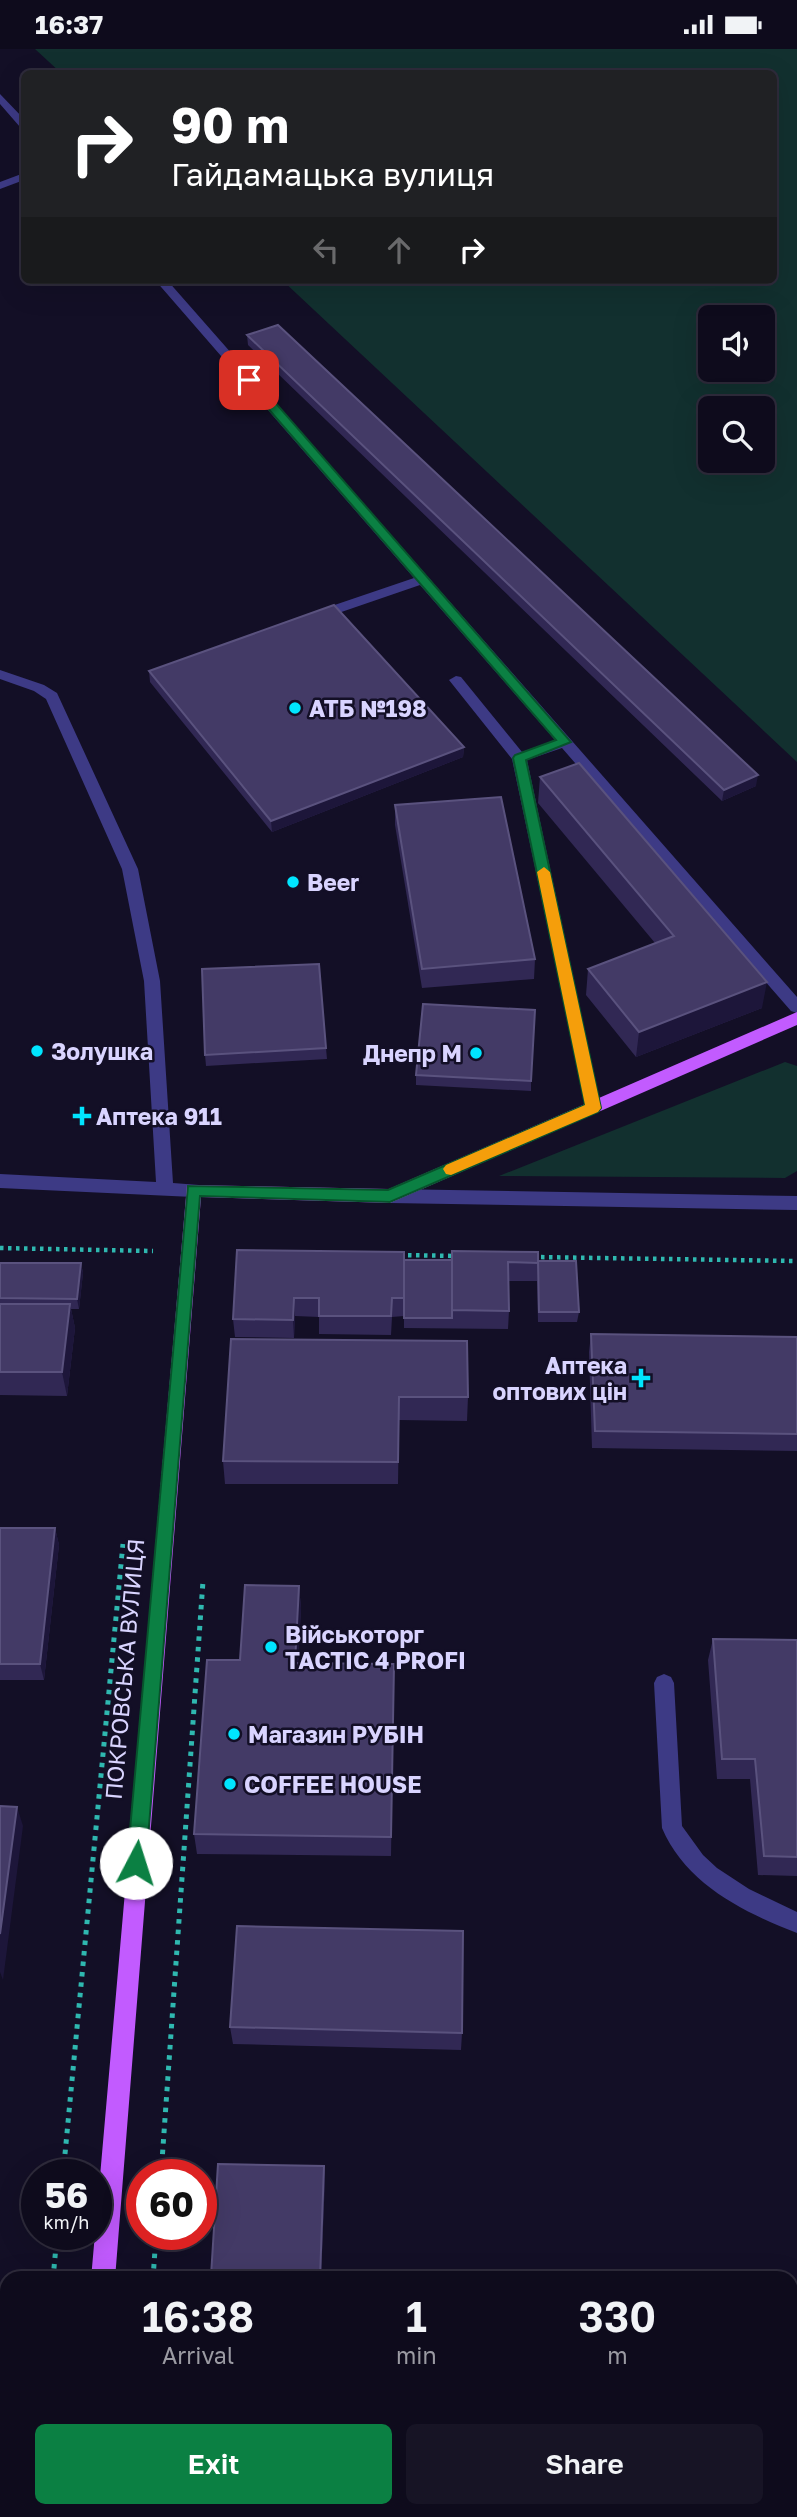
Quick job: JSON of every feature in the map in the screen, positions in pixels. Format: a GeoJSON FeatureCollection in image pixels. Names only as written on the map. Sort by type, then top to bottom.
{"type":"FeatureCollection","features":[{"type":"Feature","properties":{"kind":"main road"},"geometry":{"type":"LineString","coordinates":[[193,1190],[390,1196],[797,1018]]}},
{"type":"Feature","properties":{"kind":"main road","name":"ПОКРОВСЬКА ВУЛИЦЯ"},"geometry":{"type":"LineString","coordinates":[[104,2271],[193,1190]]}},
{"type":"Feature","properties":{"kind":"street"},"geometry":{"type":"LineString","coordinates":[[0,97],[21,122]]}},
{"type":"Feature","properties":{"kind":"street"},"geometry":{"type":"LineString","coordinates":[[0,186],[21,177]]}},
{"type":"Feature","properties":{"kind":"street"},"geometry":{"type":"LineString","coordinates":[[165,284],[797,1007]]}},
{"type":"Feature","properties":{"kind":"street"},"geometry":{"type":"LineString","coordinates":[[298,622],[380,598],[423,579]]}},
{"type":"Feature","properties":{"kind":"street"},"geometry":{"type":"LineString","coordinates":[[0,674],[39,688],[52,697],[130,869],[152,981],[165,1189]]}},
{"type":"Feature","properties":{"kind":"street"},"geometry":{"type":"LineString","coordinates":[[456,680],[519,758],[593,1108]]}},
{"type":"Feature","properties":{"kind":"street"},"geometry":{"type":"LineString","coordinates":[[519,758],[564,742]]}},
{"type":"Feature","properties":{"kind":"street"},"geometry":{"type":"LineString","coordinates":[[0,1181],[193,1190]]}},
{"type":"Feature","properties":{"kind":"street"},"geometry":{"type":"LineString","coordinates":[[390,1196],[797,1203]]}},
{"type":"Feature","properties":{"kind":"street"},"geometry":{"type":"LineString","coordinates":[[664,1683],[672,1828],[681,1847],[699,1868],[718,1884],[797,1923]]}},
{"type":"Feature","properties":{"kind":"path"},"geometry":{"type":"LineString","coordinates":[[0,1248],[186,1254]]}},
{"type":"Feature","properties":{"kind":"path"},"geometry":{"type":"LineString","coordinates":[[149,1264],[150,1251]]}},
{"type":"Feature","properties":{"kind":"path"},"geometry":{"type":"LineString","coordinates":[[389,1255],[470,1256]]}},
{"type":"Feature","properties":{"kind":"path"},"geometry":{"type":"LineString","coordinates":[[524,1257],[797,1261]]}},
{"type":"Feature","properties":{"kind":"path"},"geometry":{"type":"LineString","coordinates":[[65,2159],[123,1540]]}},
{"type":"Feature","properties":{"kind":"path"},"geometry":{"type":"LineString","coordinates":[[162,2159],[204,1569]]}},
{"type":"Feature","properties":{"kind":"path"},"geometry":{"type":"LineString","coordinates":[[54,2271],[56,2250]]}},
{"type":"Feature","properties":{"kind":"path"},"geometry":{"type":"LineString","coordinates":[[154,2271],[155,2250]]}},
{"type":"Feature","properties":{"kind":"green space"},"geometry":{"type":"Polygon","coordinates":[[[35,49],[797,49],[797,762],[286,284],[777,284],[777,70],[58,70],[35,49]]]}},
{"type":"Feature","properties":{"kind":"green space"},"geometry":{"type":"Polygon","coordinates":[[[785,1062],[797,1066],[797,1171],[785,1178],[499,1176],[785,1062]]]}},
{"type":"Feature","properties":{"kind":"building"},"geometry":{"type":"Polygon","coordinates":[[[278,325],[758,775],[724,790],[247,335],[278,325]]]}},
{"type":"Feature","properties":{"kind":"building","name":"АТБ №198"},"geometry":{"type":"Polygon","coordinates":[[[334,605],[464,747],[271,821],[149,671],[334,605]]]}},
{"type":"Feature","properties":{"kind":"building"},"geometry":{"type":"Polygon","coordinates":[[[579,763],[767,982],[639,1032],[588,969],[674,936],[540,777],[579,763]]]}},
{"type":"Feature","properties":{"kind":"building"},"geometry":{"type":"Polygon","coordinates":[[[501,797],[535,959],[422,969],[395,805],[501,797]]]}},
{"type":"Feature","properties":{"kind":"building"},"geometry":{"type":"Polygon","coordinates":[[[319,964],[326,1048],[205,1055],[202,969],[319,964]]]}},
{"type":"Feature","properties":{"kind":"building","name":"Днепр М"},"geometry":{"type":"Polygon","coordinates":[[[423,1004],[535,1010],[531,1081],[416,1075],[423,1004]]]}},
{"type":"Feature","properties":{"kind":"building"},"geometry":{"type":"Polygon","coordinates":[[[237,1250],[404,1252],[404,1298],[392,1298],[391,1316],[319,1316],[319,1298],[294,1298],[293,1320],[233,1319],[237,1250]]]}},
{"type":"Feature","properties":{"kind":"building"},"geometry":{"type":"Polygon","coordinates":[[[452,1251],[538,1252],[538,1263],[508,1262],[509,1311],[452,1310],[452,1251]]]}},
{"type":"Feature","properties":{"kind":"building"},"geometry":{"type":"Polygon","coordinates":[[[404,1260],[452,1260],[452,1318],[404,1318],[404,1260]]]}},
{"type":"Feature","properties":{"kind":"building"},"geometry":{"type":"Polygon","coordinates":[[[538,1261],[576,1261],[579,1312],[539,1312],[538,1261]]]}},
{"type":"Feature","properties":{"kind":"building"},"geometry":{"type":"Polygon","coordinates":[[[0,1263],[81,1263],[77,1299],[0,1298],[0,1263]]]}},
{"type":"Feature","properties":{"kind":"building"},"geometry":{"type":"Polygon","coordinates":[[[0,1304],[70,1304],[62,1372],[0,1372],[0,1304]]]}},
{"type":"Feature","properties":{"kind":"building"},"geometry":{"type":"Polygon","coordinates":[[[591,1334],[797,1337],[797,1434],[595,1431],[591,1334]]]}},
{"type":"Feature","properties":{"kind":"building"},"geometry":{"type":"Polygon","coordinates":[[[231,1339],[467,1341],[468,1397],[399,1397],[398,1462],[223,1461],[231,1339]]]}},
{"type":"Feature","properties":{"kind":"building"},"geometry":{"type":"Polygon","coordinates":[[[0,1528],[55,1528],[40,1664],[0,1664],[0,1528]]]}},
{"type":"Feature","properties":{"kind":"building"},"geometry":{"type":"Polygon","coordinates":[[[245,1585],[299,1586],[295,1663],[394,1664],[391,1837],[194,1834],[207,1660],[240,1660],[245,1585]]]}},
{"type":"Feature","properties":{"kind":"building"},"geometry":{"type":"Polygon","coordinates":[[[713,1639],[797,1640],[797,1857],[764,1856],[755,1759],[722,1759],[713,1639]]]}},
{"type":"Feature","properties":{"kind":"building"},"geometry":{"type":"Polygon","coordinates":[[[0,1806],[17,1807],[0,1934],[0,1806]]]}},
{"type":"Feature","properties":{"kind":"building"},"geometry":{"type":"Polygon","coordinates":[[[237,1926],[463,1931],[462,2033],[230,2027],[237,1926]]]}},
{"type":"Feature","properties":{"kind":"building"},"geometry":{"type":"Polygon","coordinates":[[[218,2164],[324,2166],[320,2271],[211,2271],[213,2250],[217,2250],[218,2164]]]}},
{"type":"Feature","properties":{"kind":"slow traffic"},"geometry":{"type":"LineString","coordinates":[[451,1169],[593,1108],[544,872]]}},
{"type":"Feature","properties":{"kind":"place","name":"АТБ №198"},"geometry":{"type":"Point","coordinates":[295,708]}},
{"type":"Feature","properties":{"kind":"place","name":"Beer"},"geometry":{"type":"Point","coordinates":[293,882]}},
{"type":"Feature","properties":{"kind":"place","name":"Золушка"},"geometry":{"type":"Point","coordinates":[37,1051]}},
{"type":"Feature","properties":{"kind":"place","name":"Днепр М"},"geometry":{"type":"Point","coordinates":[476,1053]}},
{"type":"Feature","properties":{"kind":"place","name":"Аптека 911"},"geometry":{"type":"Point","coordinates":[82,1116]}},
{"type":"Feature","properties":{"kind":"place","name":"Аптека оптових цін"},"geometry":{"type":"Point","coordinates":[641,1378]}},
{"type":"Feature","properties":{"kind":"place","name":"Військоторг TACTIC 4 PROFI"},"geometry":{"type":"Point","coordinates":[271,1647]}},
{"type":"Feature","properties":{"kind":"place","name":"Магазин РУБIН"},"geometry":{"type":"Point","coordinates":[234,1734]}},
{"type":"Feature","properties":{"kind":"place","name":"COFFEE HOUSE"},"geometry":{"type":"Point","coordinates":[230,1784]}},
{"type":"Feature","properties":{"kind":"route"},"geometry":{"type":"LineString","coordinates":[[136,1863],[193,1190],[390,1196],[593,1108],[519,758],[564,742],[249,380]]}}]}
